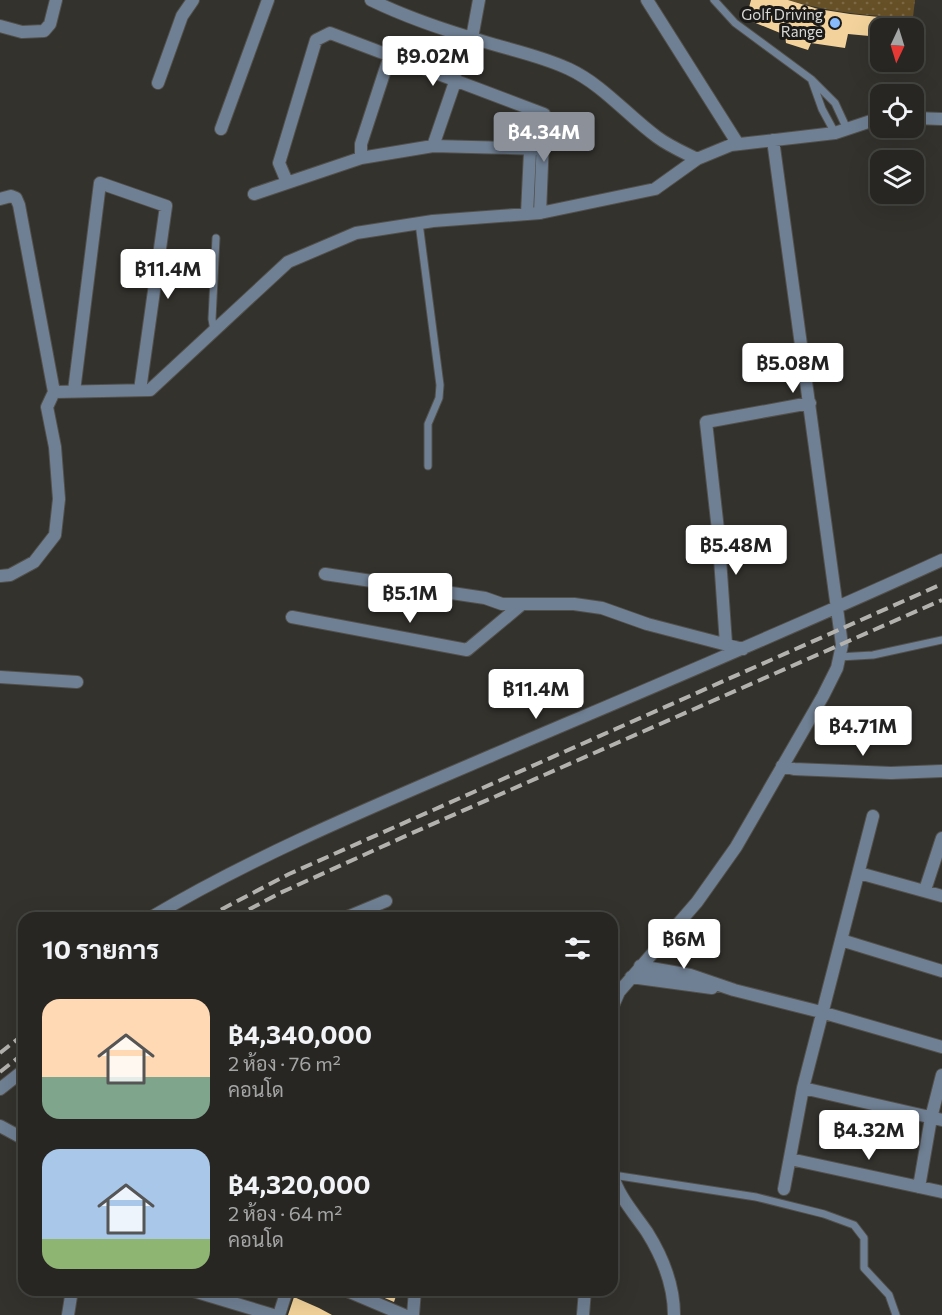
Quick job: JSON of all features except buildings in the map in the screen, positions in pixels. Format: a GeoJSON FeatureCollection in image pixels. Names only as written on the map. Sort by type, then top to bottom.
{"type":"FeatureCollection","features":[{"type":"Feature","properties":{"kind":"street"},"geometry":{"type":"LineString","coordinates":[[0,26],[22,32],[44,31],[50,24],[56,0]]}},
{"type":"Feature","properties":{"kind":"street"},"geometry":{"type":"LineString","coordinates":[[158,83],[182,16],[193,0]]}},
{"type":"Feature","properties":{"kind":"street"},"geometry":{"type":"LineString","coordinates":[[221,129],[268,0]]}},
{"type":"Feature","properties":{"kind":"street"},"geometry":{"type":"LineString","coordinates":[[370,0],[400,14],[571,70],[594,85],[655,135],[697,159]]}},
{"type":"Feature","properties":{"kind":"street"},"geometry":{"type":"LineString","coordinates":[[472,38],[479,0]]}},
{"type":"Feature","properties":{"kind":"street"},"geometry":{"type":"LineString","coordinates":[[647,0],[738,144]]}},
{"type":"Feature","properties":{"kind":"street"},"geometry":{"type":"LineString","coordinates":[[287,182],[279,163],[316,40],[330,33],[538,112],[533,214]]}},
{"type":"Feature","properties":{"kind":"street"},"geometry":{"type":"LineString","coordinates":[[361,158],[361,144],[390,55]]}},
{"type":"Feature","properties":{"kind":"street"},"geometry":{"type":"LineString","coordinates":[[433,146],[456,79]]}},
{"type":"Feature","properties":{"kind":"street"},"geometry":{"type":"LineString","coordinates":[[924,118],[942,119]]}},
{"type":"Feature","properties":{"kind":"street"},"geometry":{"type":"LineString","coordinates":[[54,392],[150,390],[288,262],[356,234],[419,223],[533,214],[655,189],[697,159],[738,144],[841,131],[870,121]]}},
{"type":"Feature","properties":{"kind":"street"},"geometry":{"type":"LineString","coordinates":[[618,994],[697,902],[736,847],[823,696],[837,668],[842,645],[773,140]]}},
{"type":"Feature","properties":{"kind":"street"},"geometry":{"type":"LineString","coordinates":[[254,194],[361,158],[433,146],[536,148]]}},
{"type":"Feature","properties":{"kind":"street"},"geometry":{"type":"LineString","coordinates":[[74,391],[100,183],[165,206],[140,390]]}},
{"type":"Feature","properties":{"kind":"street"},"geometry":{"type":"LineString","coordinates":[[0,199],[11,196],[16,198],[19,205],[54,392],[47,407],[55,447],[59,499],[55,535],[34,562],[10,575],[0,576]]}},
{"type":"Feature","properties":{"kind":"street"},"geometry":{"type":"LineString","coordinates":[[726,644],[718,530],[706,422],[810,403]]}},
{"type":"Feature","properties":{"kind":"street"},"geometry":{"type":"LineString","coordinates":[[160,912],[272,853],[394,797],[838,608],[942,560]]}},
{"type":"Feature","properties":{"kind":"street"},"geometry":{"type":"LineString","coordinates":[[325,574],[474,596],[502,604],[574,604],[602,608],[647,624],[743,649]]}},
{"type":"Feature","properties":{"kind":"street"},"geometry":{"type":"LineString","coordinates":[[292,617],[467,650],[521,605]]}},
{"type":"Feature","properties":{"kind":"street"},"geometry":{"type":"LineString","coordinates":[[0,677],[77,682]]}},
{"type":"Feature","properties":{"kind":"street"},"geometry":{"type":"LineString","coordinates":[[782,766],[794,769],[891,774],[942,771]]}},
{"type":"Feature","properties":{"kind":"street"},"geometry":{"type":"LineString","coordinates":[[784,1189],[803,1088],[821,1012],[873,816]]}},
{"type":"Feature","properties":{"kind":"street"},"geometry":{"type":"LineString","coordinates":[[924,890],[942,838]]}},
{"type":"Feature","properties":{"kind":"street"},"geometry":{"type":"LineString","coordinates":[[859,873],[942,896]]}},
{"type":"Feature","properties":{"kind":"street"},"geometry":{"type":"LineString","coordinates":[[359,912],[386,901]]}},
{"type":"Feature","properties":{"kind":"street"},"geometry":{"type":"LineString","coordinates":[[841,940],[942,971]]}},
{"type":"Feature","properties":{"kind":"street"},"geometry":{"type":"LineString","coordinates":[[640,966],[690,975],[734,990],[942,1047]]}},
{"type":"Feature","properties":{"kind":"street"},"geometry":{"type":"LineString","coordinates":[[631,977],[734,990]]}},
{"type":"Feature","properties":{"kind":"street"},"geometry":{"type":"LineString","coordinates":[[0,1089],[18,1075]]}},
{"type":"Feature","properties":{"kind":"street"},"geometry":{"type":"LineString","coordinates":[[919,1187],[937,1119],[942,1075]]}},
{"type":"Feature","properties":{"kind":"street"},"geometry":{"type":"LineString","coordinates":[[803,1088],[937,1119]]}},
{"type":"Feature","properties":{"kind":"street"},"geometry":{"type":"LineString","coordinates":[[0,1126],[18,1136]]}},
{"type":"Feature","properties":{"kind":"street"},"geometry":{"type":"LineString","coordinates":[[789,1159],[942,1192]]}},
{"type":"Feature","properties":{"kind":"street"},"geometry":{"type":"LineString","coordinates":[[618,1196],[648,1234],[666,1271],[674,1315]]}},
{"type":"Feature","properties":{"kind":"street"},"geometry":{"type":"LineString","coordinates":[[68,1315],[71,1296]]}},
{"type":"Feature","properties":{"kind":"street"},"geometry":{"type":"LineString","coordinates":[[210,1296],[273,1315]]}},
{"type":"Feature","properties":{"kind":"street"},"geometry":{"type":"LineString","coordinates":[[279,1315],[285,1296]]}},
{"type":"Feature","properties":{"kind":"street"},"geometry":{"type":"LineString","coordinates":[[359,1296],[404,1315]]}},
{"type":"Feature","properties":{"kind":"street"},"geometry":{"type":"LineString","coordinates":[[413,1315],[415,1296]]}},
{"type":"Feature","properties":{"kind":"street"},"geometry":{"type":"LineString","coordinates":[[583,1315],[585,1296]]}},
{"type":"Feature","properties":{"kind":"lane"},"geometry":{"type":"LineString","coordinates":[[714,0],[735,24],[811,79],[835,103],[841,131]]}},
{"type":"Feature","properties":{"kind":"lane"},"geometry":{"type":"LineString","coordinates":[[811,79],[822,109],[841,131]]}},
{"type":"Feature","properties":{"kind":"lane"},"geometry":{"type":"LineString","coordinates":[[419,223],[440,385],[439,398],[428,424],[428,466]]}},
{"type":"Feature","properties":{"kind":"lane"},"geometry":{"type":"LineString","coordinates":[[214,330],[212,319],[216,238]]}},
{"type":"Feature","properties":{"kind":"lane"},"geometry":{"type":"LineString","coordinates":[[839,657],[881,653],[942,640]]}},
{"type":"Feature","properties":{"kind":"lane"},"geometry":{"type":"LineString","coordinates":[[618,1175],[756,1197],[824,1214],[854,1225],[864,1238],[864,1269],[889,1295],[896,1315]]}},
{"type":"Feature","properties":{"kind":"shaded area"},"geometry":{"type":"Polygon","coordinates":[[[788,0],[915,0],[913,17],[850,13],[788,0]]]}},
{"type":"Feature","properties":{"kind":"railway"},"geometry":{"type":"LineString","coordinates":[[216,912],[289,874],[942,584]]}},
{"type":"Feature","properties":{"kind":"railway"},"geometry":{"type":"LineString","coordinates":[[244,912],[280,893],[410,834],[942,600]]}},
{"type":"Feature","properties":{"kind":"railway"},"geometry":{"type":"LineString","coordinates":[[0,1053],[18,1039]]}},
{"type":"Feature","properties":{"kind":"railway"},"geometry":{"type":"LineString","coordinates":[[0,1072],[18,1058]]}},
{"type":"Feature","properties":{"kind":"place","name":"Golf Driving Range"},"geometry":{"type":"Point","coordinates":[835,23]}}]}
